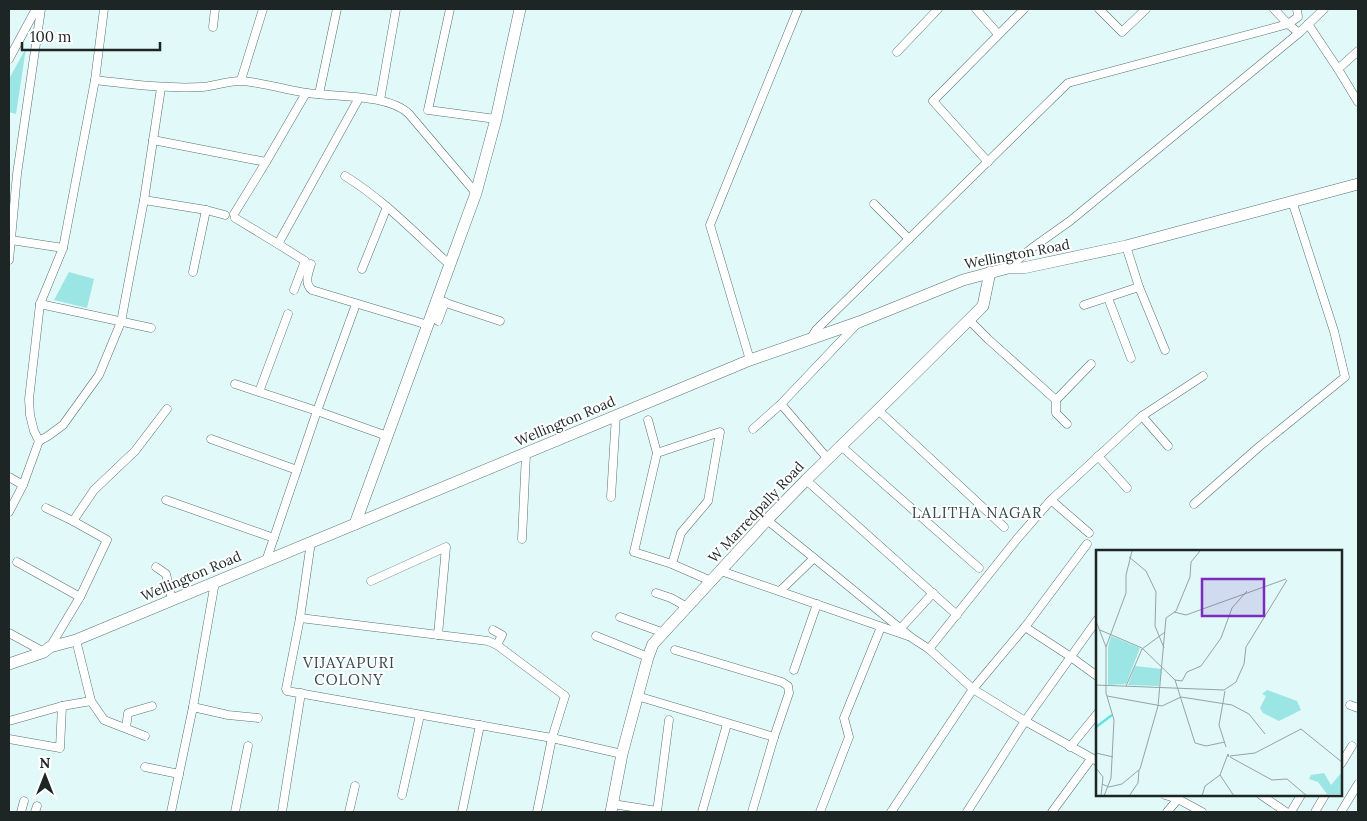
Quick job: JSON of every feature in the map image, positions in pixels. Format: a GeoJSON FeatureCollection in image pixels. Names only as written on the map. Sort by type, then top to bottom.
{"type":"FeatureCollection","features":[{"type":"Feature","properties":{"kind":"main road"},"geometry":{"type":"LineString","coordinates":[[355,524],[387,436],[433,323],[450,265],[476,193],[496,119],[520,9]]}},
{"type":"Feature","properties":{"kind":"main road","name":"Wellington Road"},"geometry":{"type":"LineString","coordinates":[[9,664],[76,640],[750,360],[859,322],[962,280],[1008,268],[1024,268],[1126,246],[1358,184]]}},
{"type":"Feature","properties":{"kind":"main road","name":"W Marredpally Road"},"geometry":{"type":"LineString","coordinates":[[612,808],[622,754],[653,644],[806,480],[983,306],[990,272]]}},
{"type":"Feature","properties":{"kind":"street"},"geometry":{"type":"LineString","coordinates":[[9,59],[36,9]]}},
{"type":"Feature","properties":{"kind":"street"},"geometry":{"type":"LineString","coordinates":[[9,260],[13,173],[41,9]]}},
{"type":"Feature","properties":{"kind":"street"},"geometry":{"type":"LineString","coordinates":[[39,441],[30,415],[29,399],[40,304],[63,248],[95,80],[104,10],[95,9]]}},
{"type":"Feature","properties":{"kind":"street"},"geometry":{"type":"LineString","coordinates":[[213,27],[216,9]]}},
{"type":"Feature","properties":{"kind":"street"},"geometry":{"type":"LineString","coordinates":[[241,80],[262,9]]}},
{"type":"Feature","properties":{"kind":"street"},"geometry":{"type":"LineString","coordinates":[[319,94],[337,9]]}},
{"type":"Feature","properties":{"kind":"street"},"geometry":{"type":"LineString","coordinates":[[380,100],[396,9]]}},
{"type":"Feature","properties":{"kind":"street"},"geometry":{"type":"LineString","coordinates":[[450,9],[428,110],[496,119]]}},
{"type":"Feature","properties":{"kind":"street"},"geometry":{"type":"LineString","coordinates":[[750,360],[710,225],[798,9]]}},
{"type":"Feature","properties":{"kind":"street"},"geometry":{"type":"LineString","coordinates":[[897,52],[938,9]]}},
{"type":"Feature","properties":{"kind":"street"},"geometry":{"type":"LineString","coordinates":[[976,9],[998,34]]}},
{"type":"Feature","properties":{"kind":"street"},"geometry":{"type":"LineString","coordinates":[[988,162],[932,101],[1024,9]]}},
{"type":"Feature","properties":{"kind":"street"},"geometry":{"type":"LineString","coordinates":[[1099,9],[1122,32],[1146,9]]}},
{"type":"Feature","properties":{"kind":"street"},"geometry":{"type":"LineString","coordinates":[[1274,9],[1299,33]]}},
{"type":"Feature","properties":{"kind":"street"},"geometry":{"type":"LineString","coordinates":[[811,338],[816,330],[1068,83],[1288,24],[1298,17],[1298,9]]}},
{"type":"Feature","properties":{"kind":"street"},"geometry":{"type":"LineString","coordinates":[[1008,268],[1070,221],[1299,33],[1324,9]]}},
{"type":"Feature","properties":{"kind":"street"},"geometry":{"type":"LineString","coordinates":[[1308,24],[1358,102]]}},
{"type":"Feature","properties":{"kind":"street"},"geometry":{"type":"LineString","coordinates":[[1338,69],[1358,50]]}},
{"type":"Feature","properties":{"kind":"street"},"geometry":{"type":"LineString","coordinates":[[95,80],[161,88],[203,87],[241,80],[306,93],[380,100],[403,108],[476,193]]}},
{"type":"Feature","properties":{"kind":"street"},"geometry":{"type":"LineString","coordinates":[[9,512],[23,485],[39,441],[63,426],[99,375],[121,322],[144,200],[161,88]]}},
{"type":"Feature","properties":{"kind":"street"},"geometry":{"type":"LineString","coordinates":[[294,290],[305,261],[235,216],[306,93]]}},
{"type":"Feature","properties":{"kind":"street"},"geometry":{"type":"LineString","coordinates":[[278,244],[359,98]]}},
{"type":"Feature","properties":{"kind":"street"},"geometry":{"type":"LineString","coordinates":[[153,140],[266,162]]}},
{"type":"Feature","properties":{"kind":"street"},"geometry":{"type":"LineString","coordinates":[[344,176],[387,207],[450,265]]}},
{"type":"Feature","properties":{"kind":"street"},"geometry":{"type":"LineString","coordinates":[[144,200],[225,215]]}},
{"type":"Feature","properties":{"kind":"street"},"geometry":{"type":"LineString","coordinates":[[1194,504],[1260,446],[1345,377],[1334,331],[1292,202]]}},
{"type":"Feature","properties":{"kind":"street"},"geometry":{"type":"LineString","coordinates":[[874,204],[908,239]]}},
{"type":"Feature","properties":{"kind":"street"},"geometry":{"type":"LineString","coordinates":[[362,269],[387,207]]}},
{"type":"Feature","properties":{"kind":"street"},"geometry":{"type":"LineString","coordinates":[[193,272],[206,210]]}},
{"type":"Feature","properties":{"kind":"street"},"geometry":{"type":"LineString","coordinates":[[11,240],[63,248]]}},
{"type":"Feature","properties":{"kind":"street"},"geometry":{"type":"LineString","coordinates":[[1126,246],[1139,287],[1165,350]]}},
{"type":"Feature","properties":{"kind":"street"},"geometry":{"type":"LineString","coordinates":[[311,264],[306,282],[312,290],[356,304],[433,323]]}},
{"type":"Feature","properties":{"kind":"street"},"geometry":{"type":"LineString","coordinates":[[1084,305],[1139,287]]}},
{"type":"Feature","properties":{"kind":"street"},"geometry":{"type":"LineString","coordinates":[[1108,298],[1131,358]]}},
{"type":"Feature","properties":{"kind":"street"},"geometry":{"type":"LineString","coordinates":[[441,301],[500,321]]}},
{"type":"Feature","properties":{"kind":"street"},"geometry":{"type":"LineString","coordinates":[[40,304],[152,328]]}},
{"type":"Feature","properties":{"kind":"street"},"geometry":{"type":"LineString","coordinates":[[266,561],[356,304]]}},
{"type":"Feature","properties":{"kind":"street"},"geometry":{"type":"LineString","coordinates":[[258,392],[288,314]]}},
{"type":"Feature","properties":{"kind":"street"},"geometry":{"type":"LineString","coordinates":[[969,320],[1056,400]]}},
{"type":"Feature","properties":{"kind":"street"},"geometry":{"type":"LineString","coordinates":[[753,429],[780,404],[859,322]]}},
{"type":"Feature","properties":{"kind":"street"},"geometry":{"type":"LineString","coordinates":[[1067,424],[1056,413],[1056,400],[1090,364]]}},
{"type":"Feature","properties":{"kind":"street"},"geometry":{"type":"LineString","coordinates":[[929,649],[1017,539],[1051,500],[1142,416],[1203,376]]}},
{"type":"Feature","properties":{"kind":"street"},"geometry":{"type":"LineString","coordinates":[[235,384],[387,436]]}},
{"type":"Feature","properties":{"kind":"street"},"geometry":{"type":"LineString","coordinates":[[780,404],[828,459]]}},
{"type":"Feature","properties":{"kind":"street"},"geometry":{"type":"LineString","coordinates":[[73,521],[94,490],[135,451],[167,409]]}},
{"type":"Feature","properties":{"kind":"street"},"geometry":{"type":"LineString","coordinates":[[878,410],[1004,527]]}},
{"type":"Feature","properties":{"kind":"street"},"geometry":{"type":"LineString","coordinates":[[611,498],[616,416]]}},
{"type":"Feature","properties":{"kind":"street"},"geometry":{"type":"LineString","coordinates":[[1142,416],[1168,446]]}},
{"type":"Feature","properties":{"kind":"street"},"geometry":{"type":"LineString","coordinates":[[648,420],[657,453],[634,552],[672,564],[711,581]]}},
{"type":"Feature","properties":{"kind":"street"},"geometry":{"type":"LineString","coordinates":[[657,453],[720,432],[708,501],[682,533],[672,564]]}},
{"type":"Feature","properties":{"kind":"street"},"geometry":{"type":"LineString","coordinates":[[211,439],[297,470]]}},
{"type":"Feature","properties":{"kind":"street"},"geometry":{"type":"LineString","coordinates":[[841,446],[979,568]]}},
{"type":"Feature","properties":{"kind":"street"},"geometry":{"type":"LineString","coordinates":[[522,539],[526,454]]}},
{"type":"Feature","properties":{"kind":"street"},"geometry":{"type":"LineString","coordinates":[[1098,456],[1127,488]]}},
{"type":"Feature","properties":{"kind":"street"},"geometry":{"type":"LineString","coordinates":[[9,478],[23,485]]}},
{"type":"Feature","properties":{"kind":"street"},"geometry":{"type":"LineString","coordinates":[[806,480],[957,615]]}},
{"type":"Feature","properties":{"kind":"street"},"geometry":{"type":"LineString","coordinates":[[166,500],[274,538]]}},
{"type":"Feature","properties":{"kind":"street"},"geometry":{"type":"LineString","coordinates":[[1051,500],[1089,533]]}},
{"type":"Feature","properties":{"kind":"street"},"geometry":{"type":"LineString","coordinates":[[9,633],[47,650],[80,597],[107,540],[46,508]]}},
{"type":"Feature","properties":{"kind":"street"},"geometry":{"type":"LineString","coordinates":[[767,520],[912,638],[929,649],[973,689],[1094,760],[1052,812]]}},
{"type":"Feature","properties":{"kind":"street"},"geometry":{"type":"LineString","coordinates":[[311,542],[287,691],[552,738],[622,754]]}},
{"type":"Feature","properties":{"kind":"street"},"geometry":{"type":"LineString","coordinates":[[891,812],[973,689],[1025,627],[1087,544]]}},
{"type":"Feature","properties":{"kind":"street"},"geometry":{"type":"LineString","coordinates":[[371,581],[446,547],[438,635]]}},
{"type":"Feature","properties":{"kind":"street"},"geometry":{"type":"LineString","coordinates":[[780,592],[814,558]]}},
{"type":"Feature","properties":{"kind":"street"},"geometry":{"type":"LineString","coordinates":[[17,562],[80,597]]}},
{"type":"Feature","properties":{"kind":"street"},"geometry":{"type":"LineString","coordinates":[[156,567],[166,574],[172,600]]}},
{"type":"Feature","properties":{"kind":"street"},"geometry":{"type":"LineString","coordinates":[[721,571],[912,638]]}},
{"type":"Feature","properties":{"kind":"street"},"geometry":{"type":"LineString","coordinates":[[171,812],[193,707],[215,582]]}},
{"type":"Feature","properties":{"kind":"street"},"geometry":{"type":"LineString","coordinates":[[656,593],[671,598],[687,607]]}},
{"type":"Feature","properties":{"kind":"street"},"geometry":{"type":"LineString","coordinates":[[900,628],[933,593]]}},
{"type":"Feature","properties":{"kind":"street"},"geometry":{"type":"LineString","coordinates":[[794,670],[817,604]]}},
{"type":"Feature","properties":{"kind":"street"},"geometry":{"type":"LineString","coordinates":[[620,617],[664,633]]}},
{"type":"Feature","properties":{"kind":"street"},"geometry":{"type":"LineString","coordinates":[[300,618],[488,641],[565,696],[552,738],[537,812]]}},
{"type":"Feature","properties":{"kind":"street"},"geometry":{"type":"LineString","coordinates":[[967,812],[1025,721],[1096,621]]}},
{"type":"Feature","properties":{"kind":"street"},"geometry":{"type":"LineString","coordinates":[[820,812],[849,737],[844,718],[881,627]]}},
{"type":"Feature","properties":{"kind":"street"},"geometry":{"type":"LineString","coordinates":[[1025,627],[1096,675]]}},
{"type":"Feature","properties":{"kind":"street"},"geometry":{"type":"LineString","coordinates":[[494,630],[502,635],[496,645]]}},
{"type":"Feature","properties":{"kind":"street"},"geometry":{"type":"LineString","coordinates":[[596,636],[648,657]]}},
{"type":"Feature","properties":{"kind":"street"},"geometry":{"type":"LineString","coordinates":[[76,640],[91,701],[104,720],[145,736]]}},
{"type":"Feature","properties":{"kind":"street"},"geometry":{"type":"LineString","coordinates":[[675,650],[782,682],[788,686],[789,693],[752,812]]}},
{"type":"Feature","properties":{"kind":"street"},"geometry":{"type":"LineString","coordinates":[[282,812],[301,693]]}},
{"type":"Feature","properties":{"kind":"street"},"geometry":{"type":"LineString","coordinates":[[637,696],[774,737]]}},
{"type":"Feature","properties":{"kind":"street"},"geometry":{"type":"LineString","coordinates":[[9,721],[62,706],[91,701]]}},
{"type":"Feature","properties":{"kind":"street"},"geometry":{"type":"LineString","coordinates":[[1350,705],[1358,708]]}},
{"type":"Feature","properties":{"kind":"street"},"geometry":{"type":"LineString","coordinates":[[9,739],[60,748],[62,706]]}},
{"type":"Feature","properties":{"kind":"street"},"geometry":{"type":"LineString","coordinates":[[126,728],[128,713],[152,706]]}},
{"type":"Feature","properties":{"kind":"street"},"geometry":{"type":"LineString","coordinates":[[193,707],[228,715],[258,718]]}},
{"type":"Feature","properties":{"kind":"street"},"geometry":{"type":"LineString","coordinates":[[402,795],[420,715]]}},
{"type":"Feature","properties":{"kind":"street"},"geometry":{"type":"LineString","coordinates":[[1070,747],[1096,715]]}},
{"type":"Feature","properties":{"kind":"street"},"geometry":{"type":"LineString","coordinates":[[612,808],[657,812],[669,720]]}},
{"type":"Feature","properties":{"kind":"street"},"geometry":{"type":"LineString","coordinates":[[702,812],[727,724]]}},
{"type":"Feature","properties":{"kind":"street"},"geometry":{"type":"LineString","coordinates":[[462,812],[480,726]]}},
{"type":"Feature","properties":{"kind":"street"},"geometry":{"type":"LineString","coordinates":[[235,812],[248,746]]}},
{"type":"Feature","properties":{"kind":"street"},"geometry":{"type":"LineString","coordinates":[[1342,762],[1352,746]]}},
{"type":"Feature","properties":{"kind":"street"},"geometry":{"type":"LineString","coordinates":[[145,767],[179,774]]}},
{"type":"Feature","properties":{"kind":"street"},"geometry":{"type":"LineString","coordinates":[[1341,812],[1358,784]]}},
{"type":"Feature","properties":{"kind":"street"},"geometry":{"type":"LineString","coordinates":[[349,812],[355,786]]}},
{"type":"Feature","properties":{"kind":"street"},"geometry":{"type":"LineString","coordinates":[[1168,796],[1202,812]]}},
{"type":"Feature","properties":{"kind":"street"},"geometry":{"type":"LineString","coordinates":[[1262,796],[1286,812]]}},
{"type":"Feature","properties":{"kind":"street"},"geometry":{"type":"LineString","coordinates":[[1272,803],[1276,796]]}},
{"type":"Feature","properties":{"kind":"street"},"geometry":{"type":"LineString","coordinates":[[1291,812],[1300,796]]}},
{"type":"Feature","properties":{"kind":"street"},"geometry":{"type":"LineString","coordinates":[[1315,812],[1324,796]]}},
{"type":"Feature","properties":{"kind":"street"},"geometry":{"type":"LineString","coordinates":[[1168,812],[1178,799]]}},
{"type":"Feature","properties":{"kind":"street"},"geometry":{"type":"LineString","coordinates":[[21,812],[24,801]]}},
{"type":"Feature","properties":{"kind":"shaded area"},"geometry":{"type":"Polygon","coordinates":[[[26,48],[16,114],[9,112],[9,79],[26,48]]]}},
{"type":"Feature","properties":{"kind":"shaded area"},"geometry":{"type":"Polygon","coordinates":[[[69,272],[94,279],[87,308],[54,300],[69,272]]]}},
{"type":"Feature","properties":{"kind":"district","name":"LALITHA NAGAR"},"geometry":{"type":"Point","coordinates":[977,513]}},
{"type":"Feature","properties":{"kind":"district","name":"VIJAYAPURI COLONY"},"geometry":{"type":"Point","coordinates":[349,672]}}]}
